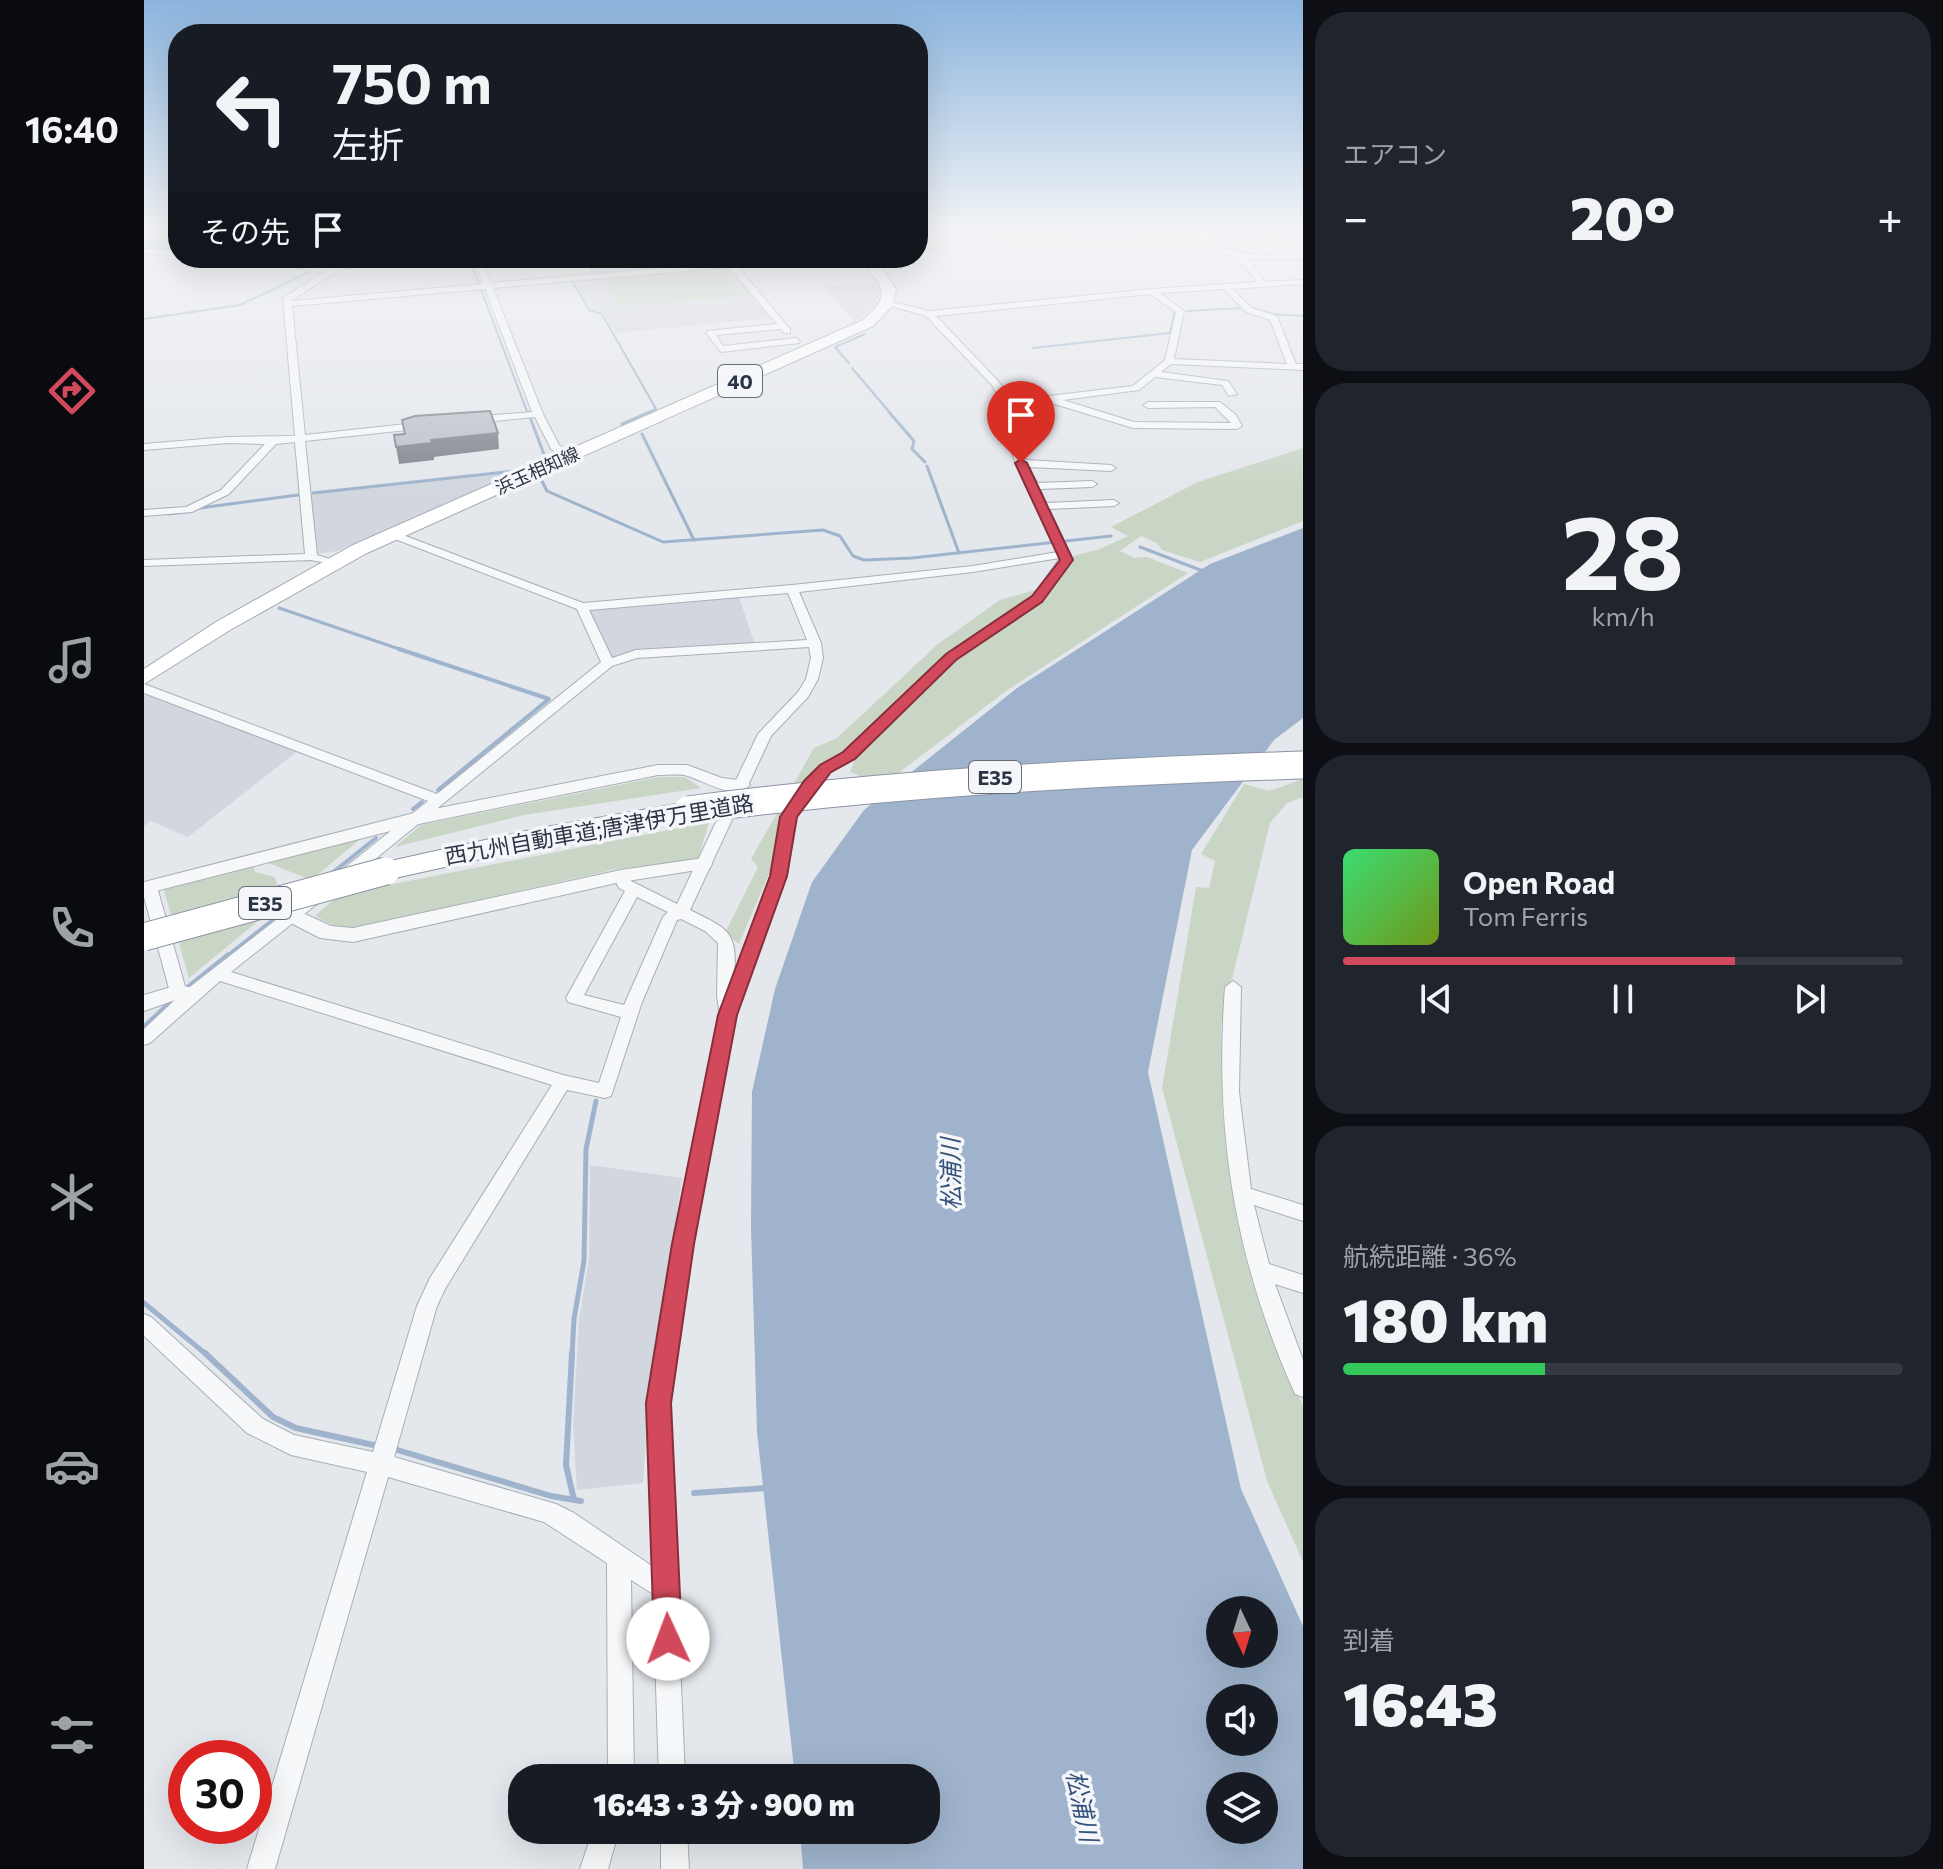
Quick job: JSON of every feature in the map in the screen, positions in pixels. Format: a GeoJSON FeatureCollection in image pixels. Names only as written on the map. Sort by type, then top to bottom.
{"type":"FeatureCollection","features":[{"type":"Feature","properties":{"kind":"highway","name":"西九州自動車道;唐津伊万里道路"},"geometry":{"type":"LineString","coordinates":[[144,937],[386,871],[535,838],[688,810],[954,779],[1303,765]]}},
{"type":"Feature","properties":{"kind":"main road","name":"浜玉相知線"},"geometry":{"type":"LineString","coordinates":[[144,678],[223,626],[332,563],[569,456],[768,372],[874,317]]}},
{"type":"Feature","properties":{"kind":"street"},"geometry":{"type":"LineString","coordinates":[[287,317],[311,557]]}},
{"type":"Feature","properties":{"kind":"street"},"geometry":{"type":"LineString","coordinates":[[495,317],[533,414],[555,447],[569,456]]}},
{"type":"Feature","properties":{"kind":"street"},"geometry":{"type":"LineString","coordinates":[[776,317],[796,341],[811,348]]}},
{"type":"Feature","properties":{"kind":"street"},"geometry":{"type":"LineString","coordinates":[[672,1764],[658,1403],[683,1244],[728,1015],[779,876],[789,817],[810,785],[826,768],[849,756],[951,657],[1037,599],[1067,560],[1014,445],[1004,396],[932,317]]}},
{"type":"Feature","properties":{"kind":"street"},"geometry":{"type":"LineString","coordinates":[[1169,361],[1179,317]]}},
{"type":"Feature","properties":{"kind":"street"},"geometry":{"type":"LineString","coordinates":[[1004,396],[1049,399],[1136,388],[1169,361],[1297,366],[1272,317]]}},
{"type":"Feature","properties":{"kind":"street"},"geometry":{"type":"LineString","coordinates":[[700,326],[780,322]]}},
{"type":"Feature","properties":{"kind":"street"},"geometry":{"type":"LineString","coordinates":[[780,322],[710,333],[721,349],[796,341]]}},
{"type":"Feature","properties":{"kind":"street"},"geometry":{"type":"LineString","coordinates":[[1152,374],[1225,383],[1232,394]]}},
{"type":"Feature","properties":{"kind":"street"},"geometry":{"type":"LineString","coordinates":[[1136,388],[1148,405],[1154,427]]}},
{"type":"Feature","properties":{"kind":"street"},"geometry":{"type":"LineString","coordinates":[[1049,399],[1133,425],[1237,426],[1233,417],[1217,404],[1148,405]]}},
{"type":"Feature","properties":{"kind":"street"},"geometry":{"type":"LineString","coordinates":[[465,421],[533,414]]}},
{"type":"Feature","properties":{"kind":"street"},"geometry":{"type":"LineString","coordinates":[[144,447],[228,440],[273,441],[435,424]]}},
{"type":"Feature","properties":{"kind":"street"},"geometry":{"type":"LineString","coordinates":[[144,513],[188,510],[225,492],[273,441]]}},
{"type":"Feature","properties":{"kind":"street"},"geometry":{"type":"LineString","coordinates":[[1021,463],[1111,468]]}},
{"type":"Feature","properties":{"kind":"street"},"geometry":{"type":"LineString","coordinates":[[1033,486],[1092,484]]}},
{"type":"Feature","properties":{"kind":"street"},"geometry":{"type":"LineString","coordinates":[[1043,506],[1114,503]]}},
{"type":"Feature","properties":{"kind":"street"},"geometry":{"type":"LineString","coordinates":[[391,534],[582,607],[973,569],[1062,545]]}},
{"type":"Feature","properties":{"kind":"street"},"geometry":{"type":"LineString","coordinates":[[144,563],[311,557],[332,563]]}},
{"type":"Feature","properties":{"kind":"street"},"geometry":{"type":"LineString","coordinates":[[217,974],[563,1082],[605,1091],[630,1013],[671,917],[681,912],[765,734],[803,694],[812,679],[817,658],[815,643],[792,589]]}},
{"type":"Feature","properties":{"kind":"street"},"geometry":{"type":"LineString","coordinates":[[582,607],[608,663]]}},
{"type":"Feature","properties":{"kind":"street"},"geometry":{"type":"LineString","coordinates":[[144,1003],[185,993],[217,974],[608,663],[636,654],[815,643]]}},
{"type":"Feature","properties":{"kind":"street"},"geometry":{"type":"LineString","coordinates":[[144,688],[437,799]]}},
{"type":"Feature","properties":{"kind":"street"},"geometry":{"type":"LineString","coordinates":[[185,993],[146,888],[414,819],[658,770],[687,770],[719,783],[741,785]]}},
{"type":"Feature","properties":{"kind":"street"},"geometry":{"type":"LineString","coordinates":[[292,915],[327,933],[353,935],[628,882],[703,864]]}},
{"type":"Feature","properties":{"kind":"street"},"geometry":{"type":"LineString","coordinates":[[628,882],[711,927],[726,941],[728,957],[722,994],[728,1015]]}},
{"type":"Feature","properties":{"kind":"street"},"geometry":{"type":"LineString","coordinates":[[628,882],[574,998],[630,1013]]}},
{"type":"Feature","properties":{"kind":"street"},"geometry":{"type":"LineString","coordinates":[[1233,987],[1228,1030],[1230,1120],[1240,1193],[1260,1270],[1302,1383]]}},
{"type":"Feature","properties":{"kind":"street"},"geometry":{"type":"LineString","coordinates":[[144,1039],[185,993]]}},
{"type":"Feature","properties":{"kind":"street"},"geometry":{"type":"LineString","coordinates":[[261,1869],[427,1306],[437,1284],[563,1082]]}},
{"type":"Feature","properties":{"kind":"street"},"geometry":{"type":"LineString","coordinates":[[1240,1193],[1303,1213]]}},
{"type":"Feature","properties":{"kind":"street"},"geometry":{"type":"LineString","coordinates":[[1260,1270],[1303,1284]]}},
{"type":"Feature","properties":{"kind":"street"},"geometry":{"type":"LineString","coordinates":[[144,1323],[255,1426],[291,1445],[381,1464],[548,1512],[656,1583],[666,1583]]}},
{"type":"Feature","properties":{"kind":"street"},"geometry":{"type":"LineString","coordinates":[[619,1557],[621,1764]]}},
{"type":"Feature","properties":{"kind":"street"},"geometry":{"type":"LineString","coordinates":[[594,1869],[602,1844]]}},
{"type":"Feature","properties":{"kind":"street"},"geometry":{"type":"LineString","coordinates":[[674,1844],[675,1869]]}},
{"type":"Feature","properties":{"kind":"shaded area"},"geometry":{"type":"Polygon","coordinates":[[[607,317],[770,318],[616,333],[607,317]]]}},
{"type":"Feature","properties":{"kind":"shaded area"},"geometry":{"type":"Polygon","coordinates":[[[509,472],[510,475],[337,551],[315,554],[309,495],[509,472]]]}},
{"type":"Feature","properties":{"kind":"shaded area"},"geometry":{"type":"Polygon","coordinates":[[[737,591],[755,645],[656,650],[603,662],[584,605],[737,591]]]}},
{"type":"Feature","properties":{"kind":"shaded area"},"geometry":{"type":"Polygon","coordinates":[[[144,692],[299,750],[188,837],[151,821],[144,826],[144,692]]]}},
{"type":"Feature","properties":{"kind":"shaded area"},"geometry":{"type":"Polygon","coordinates":[[[590,1165],[682,1178],[649,1398],[643,1483],[577,1490],[573,1426],[579,1320],[589,1259],[590,1165]]]}},
{"type":"Feature","properties":{"kind":"green space"},"geometry":{"type":"Polygon","coordinates":[[[1303,448],[1303,521],[1200,562],[1162,550],[1157,543],[1141,536],[1120,551],[1134,558],[1147,557],[1188,573],[1006,691],[866,798],[858,775],[850,772],[857,754],[845,751],[817,768],[778,825],[776,857],[739,944],[725,933],[758,867],[751,859],[814,748],[837,738],[938,644],[1000,600],[1056,584],[1074,556],[1100,549],[1128,536],[1111,527],[1198,482],[1303,448]]]}},
{"type":"Feature","properties":{"kind":"green space"},"geometry":{"type":"Polygon","coordinates":[[[659,777],[685,777],[701,788],[524,815],[395,847],[421,825],[659,777]]]}},
{"type":"Feature","properties":{"kind":"green space"},"geometry":{"type":"Polygon","coordinates":[[[1303,779],[1303,797],[1287,803],[1270,823],[1232,979],[1226,988],[1221,1028],[1223,1119],[1234,1187],[1291,1377],[1303,1406],[1303,1562],[1267,1481],[1162,1088],[1196,887],[1209,888],[1215,861],[1201,854],[1244,784],[1269,791],[1303,779]]]}},
{"type":"Feature","properties":{"kind":"green space"},"geometry":{"type":"Polygon","coordinates":[[[709,822],[698,860],[617,869],[353,928],[334,926],[315,916],[353,883],[368,889],[709,822]]]}},
{"type":"Feature","properties":{"kind":"green space"},"geometry":{"type":"Polygon","coordinates":[[[363,837],[311,880],[266,862],[363,837]]]}},
{"type":"Feature","properties":{"kind":"green space"},"geometry":{"type":"Polygon","coordinates":[[[253,866],[255,872],[275,877],[281,902],[189,978],[164,890],[253,866]]]}},
{"type":"Feature","properties":{"kind":"water","name":"松浦川"},"geometry":{"type":"Polygon","coordinates":[[[1303,528],[1303,718],[1274,740],[1192,850],[1148,1072],[1241,1489],[1303,1626],[1303,1869],[803,1869],[801,1844],[940,1844],[940,1764],[793,1764],[757,1432],[751,1226],[752,1092],[775,989],[812,882],[864,810],[1017,688],[1210,564],[1303,528]]]}},
{"type":"Feature","properties":{"kind":"building"},"geometry":{"type":"Polygon","coordinates":[[[490,411],[498,433],[396,447],[394,435],[405,434],[402,420],[415,416],[490,411]]]}},
{"type":"Feature","properties":{"kind":"waterway"},"geometry":{"type":"LineString","coordinates":[[144,319],[156,317]]}},
{"type":"Feature","properties":{"kind":"waterway"},"geometry":{"type":"LineString","coordinates":[[491,317],[528,414]]}},
{"type":"Feature","properties":{"kind":"waterway"},"geometry":{"type":"LineString","coordinates":[[604,317],[656,409],[645,414]]}},
{"type":"Feature","properties":{"kind":"waterway"},"geometry":{"type":"LineString","coordinates":[[1033,348],[1170,333],[1174,317]]}},
{"type":"Feature","properties":{"kind":"waterway"},"geometry":{"type":"LineString","coordinates":[[849,363],[835,347],[865,334]]}},
{"type":"Feature","properties":{"kind":"waterway"},"geometry":{"type":"LineString","coordinates":[[852,368],[891,414]]}},
{"type":"Feature","properties":{"kind":"waterway"},"geometry":{"type":"LineString","coordinates":[[527,472],[522,468],[545,457],[528,412]]}},
{"type":"Feature","properties":{"kind":"waterway"},"geometry":{"type":"LineString","coordinates":[[622,424],[650,412]]}},
{"type":"Feature","properties":{"kind":"waterway"},"geometry":{"type":"LineString","coordinates":[[889,412],[914,441],[912,449],[925,462]]}},
{"type":"Feature","properties":{"kind":"waterway"},"geometry":{"type":"LineString","coordinates":[[642,434],[694,540]]}},
{"type":"Feature","properties":{"kind":"waterway"},"geometry":{"type":"LineString","coordinates":[[927,466],[959,553]]}},
{"type":"Feature","properties":{"kind":"waterway"},"geometry":{"type":"LineString","coordinates":[[313,493],[523,470]]}},
{"type":"Feature","properties":{"kind":"waterway"},"geometry":{"type":"LineString","coordinates":[[535,476],[541,479],[547,491],[663,542],[694,540]]}},
{"type":"Feature","properties":{"kind":"waterway"},"geometry":{"type":"LineString","coordinates":[[200,508],[298,495]]}},
{"type":"Feature","properties":{"kind":"waterway"},"geometry":{"type":"LineString","coordinates":[[169,514],[192,511]]}},
{"type":"Feature","properties":{"kind":"waterway"},"geometry":{"type":"LineString","coordinates":[[694,540],[823,530],[840,536],[853,556],[864,560],[959,553]]}},
{"type":"Feature","properties":{"kind":"waterway"},"geometry":{"type":"LineString","coordinates":[[959,553],[1111,536]]}},
{"type":"Feature","properties":{"kind":"waterway"},"geometry":{"type":"LineString","coordinates":[[1140,547],[1203,571]]}},
{"type":"Feature","properties":{"kind":"waterway"},"geometry":{"type":"LineString","coordinates":[[279,608],[405,651]]}},
{"type":"Feature","properties":{"kind":"waterway"},"geometry":{"type":"LineString","coordinates":[[399,649],[405,651]]}},
{"type":"Feature","properties":{"kind":"waterway"},"geometry":{"type":"LineString","coordinates":[[405,651],[549,699],[438,790]]}},
{"type":"Feature","properties":{"kind":"waterway"},"geometry":{"type":"LineString","coordinates":[[413,809],[422,802]]}},
{"type":"Feature","properties":{"kind":"waterway"},"geometry":{"type":"LineString","coordinates":[[331,874],[376,838]]}},
{"type":"Feature","properties":{"kind":"waterway"},"geometry":{"type":"LineString","coordinates":[[226,957],[283,912]]}},
{"type":"Feature","properties":{"kind":"waterway"},"geometry":{"type":"LineString","coordinates":[[187,988],[228,955]]}},
{"type":"Feature","properties":{"kind":"waterway"},"geometry":{"type":"LineString","coordinates":[[144,1027],[174,999]]}},
{"type":"Feature","properties":{"kind":"waterway"},"geometry":{"type":"LineString","coordinates":[[572,1355],[574,1319],[584,1261],[586,1149],[596,1101]]}},
{"type":"Feature","properties":{"kind":"waterway"},"geometry":{"type":"LineString","coordinates":[[144,1303],[207,1355]]}},
{"type":"Feature","properties":{"kind":"waterway"},"geometry":{"type":"LineString","coordinates":[[205,1353],[273,1417],[296,1428],[378,1446]]}},
{"type":"Feature","properties":{"kind":"waterway"},"geometry":{"type":"LineString","coordinates":[[572,1353],[566,1465],[574,1500]]}},
{"type":"Feature","properties":{"kind":"waterway"},"geometry":{"type":"LineString","coordinates":[[394,1449],[551,1496],[574,1500]]}},
{"type":"Feature","properties":{"kind":"waterway"},"geometry":{"type":"LineString","coordinates":[[694,1493],[767,1488]]}},
{"type":"Feature","properties":{"kind":"waterway"},"geometry":{"type":"LineString","coordinates":[[574,1500],[581,1501]]}},
{"type":"Feature","properties":{"kind":"route"},"geometry":{"type":"LineString","coordinates":[[668,1639],[658,1403],[683,1244],[728,1015],[779,876],[789,817],[810,785],[826,768],[849,756],[951,657],[1037,599],[1067,560],[1021,463]]}}]}
